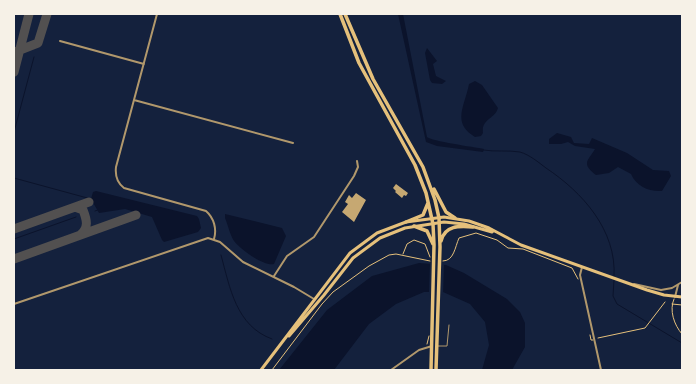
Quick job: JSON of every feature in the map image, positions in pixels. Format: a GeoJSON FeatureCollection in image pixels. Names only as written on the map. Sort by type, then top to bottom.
{"type":"FeatureCollection","features":[{"type":"Feature","properties":{"kind":"highway"},"geometry":{"type":"LineString","coordinates":[[340,14],[358,63],[418,172],[428,202],[433,224],[434,245],[432,258],[433,304],[431,370]]}},
{"type":"Feature","properties":{"kind":"highway"},"geometry":{"type":"LineString","coordinates":[[345,14],[370,73],[446,212],[455,218]]}},
{"type":"Feature","properties":{"kind":"highway"},"geometry":{"type":"LineString","coordinates":[[427,175],[434,195],[439,218],[440,258],[436,370]]}},
{"type":"Feature","properties":{"kind":"highway"},"geometry":{"type":"LineString","coordinates":[[406,222],[423,215],[428,202]]}},
{"type":"Feature","properties":{"kind":"highway"},"geometry":{"type":"LineString","coordinates":[[414,226],[427,231],[434,245]]}},
{"type":"Feature","properties":{"kind":"highway"},"geometry":{"type":"LineString","coordinates":[[440,247],[442,237],[447,230],[457,227],[473,227]]}},
{"type":"Feature","properties":{"kind":"main road"},"geometry":{"type":"LineString","coordinates":[[261,370],[345,258],[360,245],[383,230],[406,222],[439,218],[455,218],[477,223],[521,245],[606,276],[656,293],[682,297]]}},
{"type":"Feature","properties":{"kind":"main road"},"geometry":{"type":"LineString","coordinates":[[282,343],[319,302],[358,253],[380,238],[414,226],[451,222],[494,232]]}},
{"type":"Feature","properties":{"kind":"street"},"geometry":{"type":"LineString","coordinates":[[157,14],[116,167],[118,183],[128,189],[206,211],[212,218],[215,229],[214,239]]}},
{"type":"Feature","properties":{"kind":"street"},"geometry":{"type":"LineString","coordinates":[[60,41],[144,64]]}},
{"type":"Feature","properties":{"kind":"street"},"geometry":{"type":"LineString","coordinates":[[134,100],[294,142]]}},
{"type":"Feature","properties":{"kind":"street"},"geometry":{"type":"LineString","coordinates":[[274,276],[286,256],[314,237],[354,176],[358,167],[357,161]]}},
{"type":"Feature","properties":{"kind":"street"},"geometry":{"type":"LineString","coordinates":[[14,304],[202,239],[214,239],[224,245],[244,262],[274,276],[319,302]]}},
{"type":"Feature","properties":{"kind":"street"},"geometry":{"type":"LineString","coordinates":[[582,266],[580,275],[601,370]]}},
{"type":"Feature","properties":{"kind":"street"},"geometry":{"type":"LineString","coordinates":[[630,284],[645,285],[661,290],[667,289],[682,282]]}},
{"type":"Feature","properties":{"kind":"street"},"geometry":{"type":"LineString","coordinates":[[675,297],[678,284]]}},
{"type":"Feature","properties":{"kind":"street"},"geometry":{"type":"LineString","coordinates":[[391,370],[419,350],[437,346]]}},
{"type":"Feature","properties":{"kind":"lane"},"geometry":{"type":"LineString","coordinates":[[437,346],[447,346],[449,325]]}},
{"type":"Feature","properties":{"kind":"path"},"geometry":{"type":"LineString","coordinates":[[403,254],[407,244],[414,240],[425,244],[428,249],[428,254],[432,258]]}},
{"type":"Feature","properties":{"kind":"path"},"geometry":{"type":"LineString","coordinates":[[675,297],[671,304],[675,324],[682,334]]}},
{"type":"Feature","properties":{"kind":"path"},"geometry":{"type":"LineString","coordinates":[[598,338],[647,327],[664,302]]}},
{"type":"Feature","properties":{"kind":"path"},"geometry":{"type":"LineString","coordinates":[[671,304],[682,305]]}},
{"type":"Feature","properties":{"kind":"water"},"geometry":{"type":"Polygon","coordinates":[[[398,14],[403,14],[427,137],[444,142],[484,149],[483,152],[437,146],[426,142],[398,14]]]}},
{"type":"Feature","properties":{"kind":"water"},"geometry":{"type":"Polygon","coordinates":[[[427,48],[437,61],[433,64],[436,76],[446,81],[442,84],[432,83],[430,80],[425,53],[427,48]]]}},
{"type":"Feature","properties":{"kind":"water"},"geometry":{"type":"Polygon","coordinates":[[[475,81],[482,85],[498,108],[494,115],[484,125],[481,136],[475,137],[463,126],[462,114],[469,84],[475,81]]]}},
{"type":"Feature","properties":{"kind":"water"},"geometry":{"type":"Polygon","coordinates":[[[557,133],[571,137],[574,143],[589,144],[592,138],[627,153],[653,170],[669,171],[671,176],[662,191],[657,191],[640,185],[631,174],[618,167],[609,173],[596,175],[591,171],[587,164],[588,159],[595,149],[575,146],[568,142],[561,144],[549,144],[549,139],[557,133]]]}},
{"type":"Feature","properties":{"kind":"water"},"geometry":{"type":"Polygon","coordinates":[[[96,191],[197,216],[201,228],[198,232],[164,242],[152,217],[125,209],[99,213],[91,199],[93,192],[96,191]]]}},
{"type":"Feature","properties":{"kind":"water"},"geometry":{"type":"Polygon","coordinates":[[[225,214],[282,228],[286,236],[274,264],[264,263],[247,253],[234,241],[225,218],[225,214]]]}},
{"type":"Feature","properties":{"kind":"water"},"geometry":{"type":"Polygon","coordinates":[[[419,263],[446,265],[464,273],[507,299],[520,312],[525,323],[525,347],[512,370],[482,370],[489,345],[485,322],[470,304],[443,292],[424,292],[396,304],[369,324],[334,370],[279,370],[327,310],[372,276],[419,263]]]}},
{"type":"Feature","properties":{"kind":"pier"},"geometry":{"type":"Polygon","coordinates":[[[430,262],[444,263],[443,295],[429,294],[430,262]]]}},
{"type":"Feature","properties":{"kind":"building"},"geometry":{"type":"Polygon","coordinates":[[[396,184],[408,193],[406,196],[404,195],[402,198],[395,192],[396,191],[393,188],[396,184]]]}},
{"type":"Feature","properties":{"kind":"building"},"geometry":{"type":"Polygon","coordinates":[[[356,193],[366,200],[354,222],[342,212],[348,204],[345,202],[349,195],[352,198],[356,193]]]}},
{"type":"Feature","properties":{"kind":"waterway"},"geometry":{"type":"LineString","coordinates":[[14,132],[34,57]]}},
{"type":"Feature","properties":{"kind":"waterway"},"geometry":{"type":"LineString","coordinates":[[483,150],[515,151],[524,153],[537,161],[572,189],[595,214],[603,228],[610,244],[614,277]]}},
{"type":"Feature","properties":{"kind":"waterway"},"geometry":{"type":"LineString","coordinates":[[14,178],[91,199]]}},
{"type":"Feature","properties":{"kind":"waterway"},"geometry":{"type":"LineString","coordinates":[[14,239],[76,217]]}},
{"type":"Feature","properties":{"kind":"waterway"},"geometry":{"type":"LineString","coordinates":[[221,255],[232,293],[242,315],[250,325],[260,333],[272,339]]}},
{"type":"Feature","properties":{"kind":"waterway"},"geometry":{"type":"LineString","coordinates":[[614,280],[613,296],[617,304],[682,343]]}},
{"type":"Feature","properties":{"kind":"taxiway"},"geometry":{"type":"LineString","coordinates":[[14,72],[29,14]]}},
{"type":"Feature","properties":{"kind":"taxiway"},"geometry":{"type":"LineString","coordinates":[[15,52],[38,43],[47,14]]}},
{"type":"Feature","properties":{"kind":"taxiway"},"geometry":{"type":"LineString","coordinates":[[14,229],[89,202]]}},
{"type":"Feature","properties":{"kind":"taxiway"},"geometry":{"type":"LineString","coordinates":[[75,207],[83,210],[86,220],[85,230],[80,235]]}},
{"type":"Feature","properties":{"kind":"taxiway"},"geometry":{"type":"LineString","coordinates":[[14,259],[136,215]]}}]}
